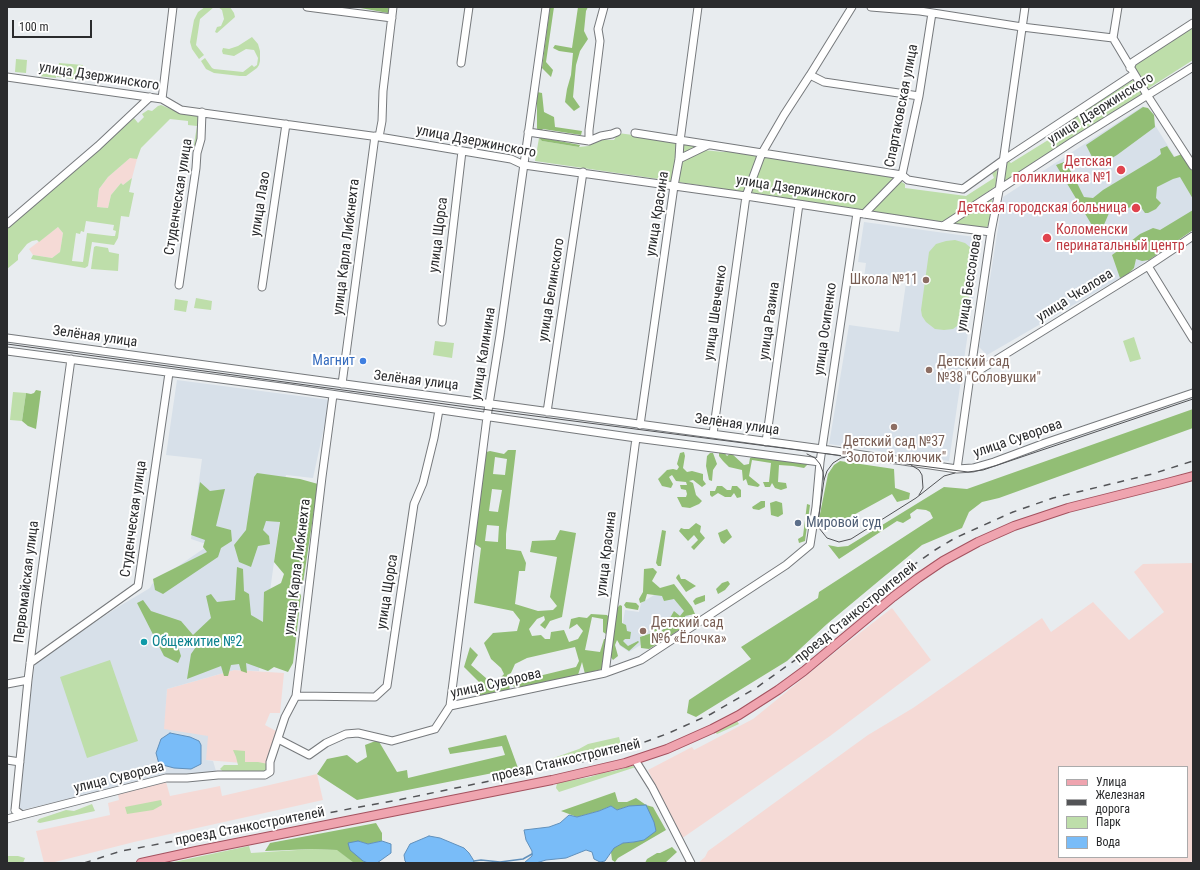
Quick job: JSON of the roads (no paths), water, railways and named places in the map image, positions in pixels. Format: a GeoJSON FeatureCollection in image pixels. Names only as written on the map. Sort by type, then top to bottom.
{"type":"FeatureCollection","features":[{"type":"Feature","properties":{"kind":"main road","name":"проезд Станкостроителей"},"geometry":{"type":"LineString","coordinates":[[141,863],[609,768],[667,749],[712,729],[767,698],[804,671],[918,578],[943,561],[978,542],[1014,526],[1068,508],[1167,484],[1193,476]]}},
{"type":"Feature","properties":{"kind":"street"},"geometry":{"type":"LineString","coordinates":[[162,98],[173,7]]}},
{"type":"Feature","properties":{"kind":"street"},"geometry":{"type":"LineString","coordinates":[[307,7],[392,18]]}},
{"type":"Feature","properties":{"kind":"street","name":"улица Карла Либкнехта"},"geometry":{"type":"LineString","coordinates":[[342,384],[377,136],[382,122],[383,91],[393,7]]}},
{"type":"Feature","properties":{"kind":"street"},"geometry":{"type":"LineString","coordinates":[[461,63],[469,7]]}},
{"type":"Feature","properties":{"kind":"street","name":"улица Калинина"},"geometry":{"type":"LineString","coordinates":[[450,706],[487,417],[546,7]]}},
{"type":"Feature","properties":{"kind":"street"},"geometry":{"type":"LineString","coordinates":[[589,141],[600,40],[598,29],[604,7]]}},
{"type":"Feature","properties":{"kind":"street","name":"улица Красина"},"geometry":{"type":"LineString","coordinates":[[640,425],[674,186],[680,159],[680,141],[698,7]]}},
{"type":"Feature","properties":{"kind":"street"},"geometry":{"type":"LineString","coordinates":[[746,196],[762,153],[784,115],[852,7]]}},
{"type":"Feature","properties":{"kind":"street"},"geometry":{"type":"LineString","coordinates":[[871,7],[932,13],[1022,27],[1113,38]]}},
{"type":"Feature","properties":{"kind":"street","name":"улица Бессонова"},"geometry":{"type":"LineString","coordinates":[[957,469],[1025,7]]}},
{"type":"Feature","properties":{"kind":"street"},"geometry":{"type":"LineString","coordinates":[[1118,7],[1113,38],[1132,71],[1193,166]]}},
{"type":"Feature","properties":{"kind":"street","name":"Спартаковская улица"},"geometry":{"type":"LineString","coordinates":[[860,213],[902,175],[919,96],[932,13]]}},
{"type":"Feature","properties":{"kind":"street","name":"улица Дзержинского"},"geometry":{"type":"LineString","coordinates":[[635,133],[902,175],[908,180],[963,189],[1132,71],[1133,62],[1193,23]]}},
{"type":"Feature","properties":{"kind":"street","name":"улица Дзержинского"},"geometry":{"type":"LineString","coordinates":[[943,226],[1060,150],[1193,67]]}},
{"type":"Feature","properties":{"kind":"street"},"geometry":{"type":"LineString","coordinates":[[810,75],[824,82],[919,96]]}},
{"type":"Feature","properties":{"kind":"street","name":"улица Дзержинского"},"geometry":{"type":"LineString","coordinates":[[7,77],[162,98],[181,110],[377,136],[512,159],[524,165],[583,172],[991,232]]}},
{"type":"Feature","properties":{"kind":"street"},"geometry":{"type":"LineString","coordinates":[[7,224],[98,146],[150,97]]}},
{"type":"Feature","properties":{"kind":"street","name":"Студенческая улица"},"geometry":{"type":"LineString","coordinates":[[179,285],[197,153],[201,138],[202,112]]}},
{"type":"Feature","properties":{"kind":"street","name":"улица Лазо"},"geometry":{"type":"LineString","coordinates":[[262,287],[286,124]]}},
{"type":"Feature","properties":{"kind":"street"},"geometry":{"type":"LineString","coordinates":[[528,132],[589,141],[617,132]]}},
{"type":"Feature","properties":{"kind":"street"},"geometry":{"type":"LineString","coordinates":[[680,159],[708,145]]}},
{"type":"Feature","properties":{"kind":"street","name":"улица Щорса"},"geometry":{"type":"LineString","coordinates":[[442,322],[462,151]]}},
{"type":"Feature","properties":{"kind":"street","name":"улица Белинского"},"geometry":{"type":"LineString","coordinates":[[547,412],[583,172]]}},
{"type":"Feature","properties":{"kind":"street","name":"улица Шевченко"},"geometry":{"type":"LineString","coordinates":[[712,434],[746,196]]}},
{"type":"Feature","properties":{"kind":"street","name":"улица Разина"},"geometry":{"type":"LineString","coordinates":[[766,442],[799,204]]}},
{"type":"Feature","properties":{"kind":"street","name":"улица Осипенко"},"geometry":{"type":"LineString","coordinates":[[820,462],[860,213]]}},
{"type":"Feature","properties":{"kind":"street","name":"улица Чкалова"},"geometry":{"type":"LineString","coordinates":[[970,376],[1148,266],[1193,236]]}},
{"type":"Feature","properties":{"kind":"street"},"geometry":{"type":"LineString","coordinates":[[1148,266],[1193,339]]}},
{"type":"Feature","properties":{"kind":"street","name":"Зелёная улица"},"geometry":{"type":"LineString","coordinates":[[7,338],[822,449]]}},
{"type":"Feature","properties":{"kind":"street","name":"Зелёная улица"},"geometry":{"type":"LineString","coordinates":[[7,351],[820,462]]}},
{"type":"Feature","properties":{"kind":"street","name":"Первомайская улица"},"geometry":{"type":"LineString","coordinates":[[15,810],[28,680],[44,548],[72,359]]}},
{"type":"Feature","properties":{"kind":"street","name":"Студенческая улица"},"geometry":{"type":"LineString","coordinates":[[30,663],[138,586],[169,373]]}},
{"type":"Feature","properties":{"kind":"street","name":"улица Суворова"},"geometry":{"type":"LineString","coordinates":[[822,449],[957,469],[973,468],[1193,393]]}},
{"type":"Feature","properties":{"kind":"street","name":"улица Карла Либкнехта"},"geometry":{"type":"LineString","coordinates":[[278,739],[285,717],[296,696],[333,395]]}},
{"type":"Feature","properties":{"kind":"street","name":"улица Щорса"},"geometry":{"type":"LineString","coordinates":[[296,696],[376,697],[387,686],[414,504],[423,482],[439,410]]}},
{"type":"Feature","properties":{"kind":"street","name":"улица Красина"},"geometry":{"type":"LineString","coordinates":[[604,673],[636,438]]}},
{"type":"Feature","properties":{"kind":"street","name":"улица Суворова"},"geometry":{"type":"LineString","coordinates":[[7,818],[166,778],[218,775],[265,775],[270,772],[270,762],[278,739],[309,755],[326,743],[346,734],[358,733],[392,740],[435,729],[450,706],[604,673],[641,660],[786,565],[810,545],[816,507],[820,462]]}},
{"type":"Feature","properties":{"kind":"street"},"geometry":{"type":"LineString","coordinates":[[7,684],[28,680]]}},
{"type":"Feature","properties":{"kind":"street"},"geometry":{"type":"LineString","coordinates":[[7,760],[20,762]]}},
{"type":"Feature","properties":{"kind":"street"},"geometry":{"type":"LineString","coordinates":[[635,760],[652,787],[691,863]]}},
{"type":"Feature","properties":{"kind":"street"},"geometry":{"type":"LineString","coordinates":[[7,818],[15,810],[22,815]]}},
{"type":"Feature","properties":{"kind":"water"},"geometry":{"type":"Polygon","coordinates":[[[170,733],[190,737],[199,741],[201,745],[201,764],[191,769],[174,768],[159,764],[156,753],[161,739],[170,733]]]}},
{"type":"Feature","properties":{"kind":"water"},"geometry":{"type":"Polygon","coordinates":[[[646,805],[654,822],[656,831],[644,840],[623,843],[614,848],[605,861],[600,862],[594,859],[592,852],[586,850],[566,858],[546,860],[536,863],[524,863],[532,856],[532,851],[526,840],[524,830],[549,827],[560,823],[569,815],[577,817],[611,806],[617,810],[629,806],[646,805]]]}},
{"type":"Feature","properties":{"kind":"water"},"geometry":{"type":"Polygon","coordinates":[[[429,836],[440,838],[464,848],[474,861],[473,863],[407,863],[404,855],[410,844],[429,836]]]}},
{"type":"Feature","properties":{"kind":"water"},"geometry":{"type":"Polygon","coordinates":[[[358,841],[368,844],[382,841],[391,844],[391,853],[377,863],[368,863],[363,861],[350,850],[348,843],[358,841]]]}},
{"type":"Feature","properties":{"kind":"waterway"},"geometry":{"type":"LineString","coordinates":[[474,861],[481,860],[500,862],[523,859],[532,854]]}},
{"type":"Feature","properties":{"kind":"tram line"},"geometry":{"type":"LineString","coordinates":[[7,344],[496,411],[968,472],[983,470],[1193,399]]}},
{"type":"Feature","properties":{"kind":"tram line"},"geometry":{"type":"LineString","coordinates":[[807,454],[815,458],[820,464],[824,480]]}},
{"type":"Feature","properties":{"kind":"tram line"},"geometry":{"type":"LineString","coordinates":[[847,457],[841,458],[833,463],[827,471],[824,480],[818,522],[819,528],[827,538],[839,542],[851,539],[916,498],[944,476],[955,473]]}},
{"type":"Feature","properties":{"kind":"tram line"},"geometry":{"type":"LineString","coordinates":[[911,465],[919,470],[922,475],[923,488],[919,495]]}},
{"type":"Feature","properties":{"kind":"railway"},"geometry":{"type":"LineString","coordinates":[[84,863],[121,851],[398,800],[596,759],[626,749],[669,733],[711,714],[756,688],[798,658],[870,596],[935,550],[955,538],[1013,512],[1053,498],[1152,474],[1193,461]]}},
{"type":"Feature","properties":{"kind":"place","name":"Детская поликлиника №1"},"geometry":{"type":"Point","coordinates":[1121,170]}},
{"type":"Feature","properties":{"kind":"place","name":"Детская городская больница"},"geometry":{"type":"Point","coordinates":[1136,208]}},
{"type":"Feature","properties":{"kind":"place","name":"Коломенски перинатальный центр"},"geometry":{"type":"Point","coordinates":[1047,238]}},
{"type":"Feature","properties":{"kind":"place","name":"Школа №11"},"geometry":{"type":"Point","coordinates":[926,280]}},
{"type":"Feature","properties":{"kind":"place","name":"Магнит"},"geometry":{"type":"Point","coordinates":[363,361]}},
{"type":"Feature","properties":{"kind":"place","name":"Детский сад №38 \"Соловушки\""},"geometry":{"type":"Point","coordinates":[929,370]}},
{"type":"Feature","properties":{"kind":"place","name":"Детский сад №37 \"Золотой ключик\""},"geometry":{"type":"Point","coordinates":[894,427]}},
{"type":"Feature","properties":{"kind":"place","name":"Мировой суд"},"geometry":{"type":"Point","coordinates":[798,523]}},
{"type":"Feature","properties":{"kind":"place","name":"Детский сад №6 «Ёлочка»"},"geometry":{"type":"Point","coordinates":[643,631]}},
{"type":"Feature","properties":{"kind":"place","name":"Общежитие №2"},"geometry":{"type":"Point","coordinates":[144,642]}}]}
